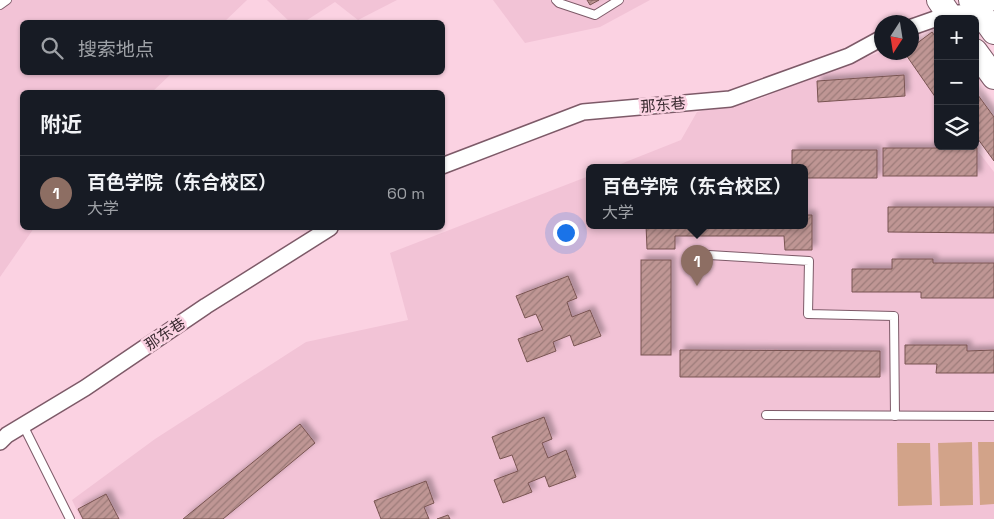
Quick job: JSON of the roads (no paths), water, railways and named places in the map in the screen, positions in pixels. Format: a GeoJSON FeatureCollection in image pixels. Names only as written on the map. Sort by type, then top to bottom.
{"type":"FeatureCollection","features":[{"type":"Feature","properties":{"kind":"main road"},"geometry":{"type":"LineString","coordinates":[[981,4],[994,32]]}},
{"type":"Feature","properties":{"kind":"main road"},"geometry":{"type":"LineString","coordinates":[[979,56],[994,77]]}},
{"type":"Feature","properties":{"kind":"street"},"geometry":{"type":"LineString","coordinates":[[919,24],[947,11],[981,4]]}},
{"type":"Feature","properties":{"kind":"street","name":"那东巷"},"geometry":{"type":"LineString","coordinates":[[445,165],[583,112],[730,99],[849,56],[874,42]]}},
{"type":"Feature","properties":{"kind":"street","name":"那东巷"},"geometry":{"type":"LineString","coordinates":[[0,442],[7,434],[85,388],[206,306],[327,230]]}},
{"type":"Feature","properties":{"kind":"lane"},"geometry":{"type":"LineString","coordinates":[[0,5],[7,0]]}},
{"type":"Feature","properties":{"kind":"lane"},"geometry":{"type":"LineString","coordinates":[[556,0],[559,3],[595,15],[619,0]]}},
{"type":"Feature","properties":{"kind":"lane"},"geometry":{"type":"LineString","coordinates":[[692,254],[809,261],[808,314],[894,316],[895,416]]}},
{"type":"Feature","properties":{"kind":"lane"},"geometry":{"type":"LineString","coordinates":[[766,415],[994,416]]}},
{"type":"Feature","properties":{"kind":"lane"},"geometry":{"type":"LineString","coordinates":[[23,425],[70,519]]}},
{"type":"Feature","properties":{"kind":"place","name":"百色学院（东合校区）"},"geometry":{"type":"Point","coordinates":[697,286]}}]}
